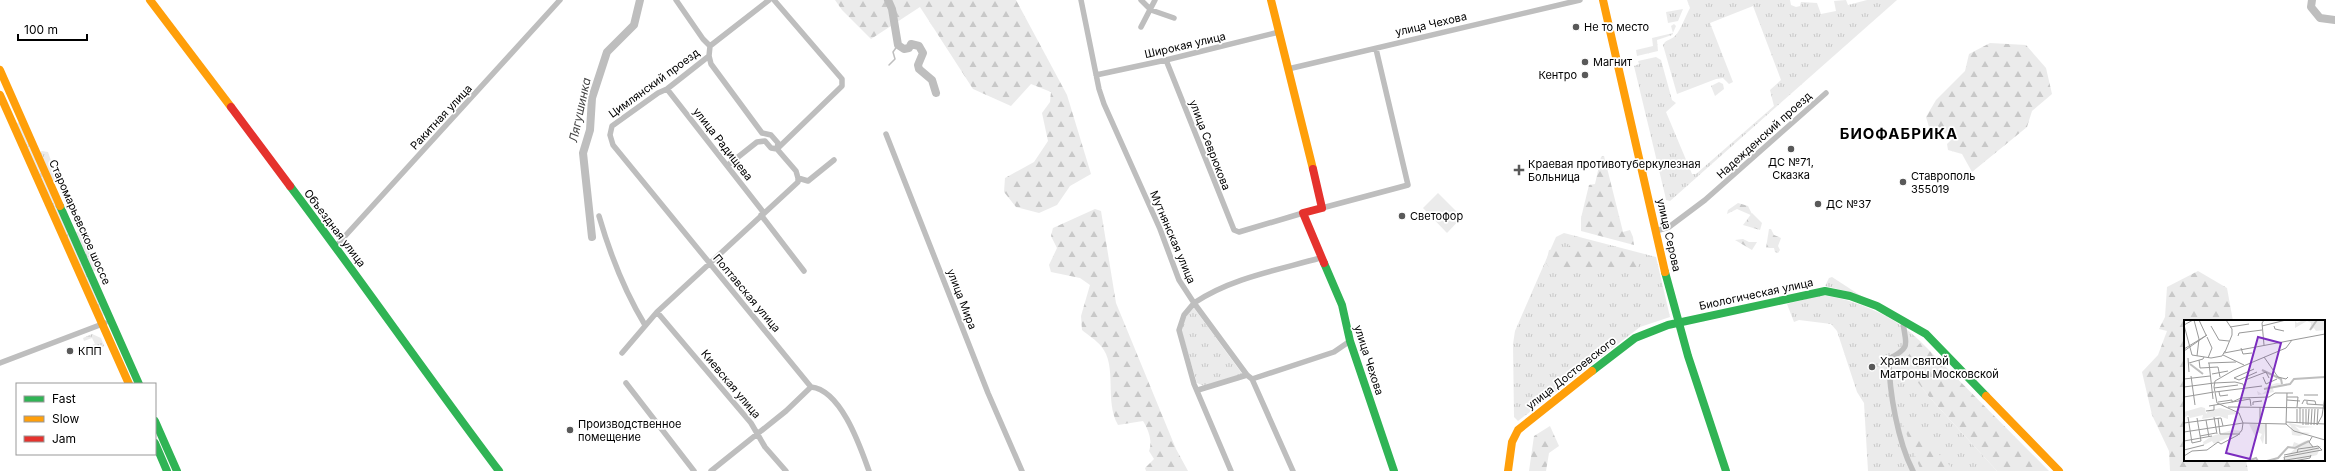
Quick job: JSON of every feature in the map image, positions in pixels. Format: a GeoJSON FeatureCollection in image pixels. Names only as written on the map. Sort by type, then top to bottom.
{"type":"FeatureCollection","features":[{"type":"Feature","properties":{"kind":"main road","name":"Объездная улица"},"geometry":{"type":"LineString","coordinates":[[150,0],[336,246],[422,371],[499,471]]}},
{"type":"Feature","properties":{"kind":"main road"},"geometry":{"type":"LineString","coordinates":[[1271,0],[1322,208],[1303,213]]}},
{"type":"Feature","properties":{"kind":"main road","name":"улица Серова"},"geometry":{"type":"LineString","coordinates":[[1603,0],[1656,231],[1679,322],[1703,411],[1726,471]]}},
{"type":"Feature","properties":{"kind":"main road","name":"Старомарьевское шоссе"},"geometry":{"type":"LineString","coordinates":[[0,70],[139,383]]}},
{"type":"Feature","properties":{"kind":"main road","name":"Старомарьевское шоссе"},"geometry":{"type":"LineString","coordinates":[[0,95],[129,383]]}},
{"type":"Feature","properties":{"kind":"main road"},"geometry":{"type":"LineString","coordinates":[[10,117],[19,112]]}},
{"type":"Feature","properties":{"kind":"main road","name":"улица Чехова"},"geometry":{"type":"LineString","coordinates":[[1303,213],[1320,258],[1342,305],[1350,342],[1394,471]]}},
{"type":"Feature","properties":{"kind":"main road","name":"Биологическая улица"},"geometry":{"type":"LineString","coordinates":[[1679,322],[1824,291],[1848,295],[1904,320],[1936,342],[2059,471]]}},
{"type":"Feature","properties":{"kind":"main road","name":"улица Достоевского"},"geometry":{"type":"LineString","coordinates":[[1508,471],[1514,436],[1526,422],[1612,353],[1634,338],[1655,329],[1679,322]]}},
{"type":"Feature","properties":{"kind":"main road"},"geometry":{"type":"LineString","coordinates":[[156,423],[177,471]]}},
{"type":"Feature","properties":{"kind":"main road"},"geometry":{"type":"LineString","coordinates":[[156,445],[167,471]]}},
{"type":"Feature","properties":{"kind":"street","name":"Ракитная улица"},"geometry":{"type":"LineString","coordinates":[[336,246],[560,0]]}},
{"type":"Feature","properties":{"kind":"street"},"geometry":{"type":"LineString","coordinates":[[622,353],[656,312],[798,182],[796,170],[777,149],[772,148],[711,64],[709,56],[710,46],[703,40],[676,0]]}},
{"type":"Feature","properties":{"kind":"street","name":"Цимлянский проезд"},"geometry":{"type":"LineString","coordinates":[[710,46],[770,0]]}},
{"type":"Feature","properties":{"kind":"street"},"geometry":{"type":"LineString","coordinates":[[774,0],[842,79],[842,86],[777,149]]}},
{"type":"Feature","properties":{"kind":"street","name":"Мутнянская улица"},"geometry":{"type":"LineString","coordinates":[[1081,0],[1096,75],[1104,104],[1160,229],[1179,280],[1247,376]]}},
{"type":"Feature","properties":{"kind":"street"},"geometry":{"type":"LineString","coordinates":[[1141,0],[1150,10],[1174,18]]}},
{"type":"Feature","properties":{"kind":"street"},"geometry":{"type":"LineString","coordinates":[[1141,26],[1155,0]]}},
{"type":"Feature","properties":{"kind":"street","name":"улица Чехова"},"geometry":{"type":"LineString","coordinates":[[1288,69],[1580,0]]}},
{"type":"Feature","properties":{"kind":"street","name":"Широкая улица"},"geometry":{"type":"LineString","coordinates":[[1096,75],[1166,60],[1279,32]]}},
{"type":"Feature","properties":{"kind":"street"},"geometry":{"type":"LineString","coordinates":[[1322,208],[1406,186],[1408,183],[1376,49]]}},
{"type":"Feature","properties":{"kind":"street","name":"Цимлянский проезд"},"geometry":{"type":"LineString","coordinates":[[612,126],[658,93],[667,89],[709,56]]}},
{"type":"Feature","properties":{"kind":"street","name":"улица Севрюкова"},"geometry":{"type":"LineString","coordinates":[[1166,60],[1231,226],[1234,230],[1239,232],[1303,213]]}},
{"type":"Feature","properties":{"kind":"street","name":"улица Радищева"},"geometry":{"type":"LineString","coordinates":[[667,89],[728,165],[804,272]]}},
{"type":"Feature","properties":{"kind":"street","name":"Надежденский проезд"},"geometry":{"type":"LineString","coordinates":[[1656,231],[1669,227],[1701,204],[1826,93]]}},
{"type":"Feature","properties":{"kind":"street","name":"Полтавская улица"},"geometry":{"type":"LineString","coordinates":[[612,126],[610,135],[613,145],[709,264],[811,387],[819,388],[833,397],[845,417],[869,471]]}},
{"type":"Feature","properties":{"kind":"street","name":"улица Мира"},"geometry":{"type":"LineString","coordinates":[[886,134],[988,393],[1022,471]]}},
{"type":"Feature","properties":{"kind":"street"},"geometry":{"type":"LineString","coordinates":[[728,165],[765,137]]}},
{"type":"Feature","properties":{"kind":"street"},"geometry":{"type":"LineString","coordinates":[[798,178],[808,181],[834,160]]}},
{"type":"Feature","properties":{"kind":"street"},"geometry":{"type":"LineString","coordinates":[[599,216],[624,285],[645,325]]}},
{"type":"Feature","properties":{"kind":"street"},"geometry":{"type":"LineString","coordinates":[[1231,471],[1198,390],[1194,384],[1179,330],[1184,315],[1194,303],[1224,287],[1249,278],[1320,258]]}},
{"type":"Feature","properties":{"kind":"street","name":"Киевская улица"},"geometry":{"type":"LineString","coordinates":[[656,312],[752,423],[765,447],[786,471]]}},
{"type":"Feature","properties":{"kind":"street"},"geometry":{"type":"LineString","coordinates":[[0,363],[111,320]]}},
{"type":"Feature","properties":{"kind":"street"},"geometry":{"type":"LineString","coordinates":[[1904,320],[1904,332],[1908,342],[1906,348],[1901,354],[1889,359],[1889,370],[1901,436],[1913,471]]}},
{"type":"Feature","properties":{"kind":"street"},"geometry":{"type":"LineString","coordinates":[[1252,379],[1334,352],[1350,342]]}},
{"type":"Feature","properties":{"kind":"street"},"geometry":{"type":"LineString","coordinates":[[1198,390],[1247,376],[1252,379],[1293,471]]}},
{"type":"Feature","properties":{"kind":"street"},"geometry":{"type":"LineString","coordinates":[[626,383],[694,471]]}},
{"type":"Feature","properties":{"kind":"street"},"geometry":{"type":"LineString","coordinates":[[711,471],[731,453],[758,434],[811,387]]}},
{"type":"Feature","properties":{"kind":"green space"},"geometry":{"type":"Polygon","coordinates":[[[835,0],[1016,0],[1067,95],[1091,174],[1070,186],[1057,205],[1039,213],[1016,207],[1004,192],[1005,178],[1034,162],[1048,141],[1042,113],[1050,102],[1051,92],[1031,84],[1011,106],[973,89],[920,7],[871,39],[842,10],[835,0]]]}},
{"type":"Feature","properties":{"kind":"green space"},"geometry":{"type":"Polygon","coordinates":[[[1687,0],[1790,0],[1791,5],[1796,7],[1800,6],[1801,2],[1817,3],[1821,14],[1836,11],[1834,1],[1846,0],[1848,5],[1867,0],[1897,0],[1670,201],[1666,200],[1634,66],[1639,64],[1638,61],[1656,57],[1661,60],[1672,100],[1676,103],[1666,112],[1692,174],[1696,174],[1774,106],[1770,90],[1781,80],[1753,6],[1710,23],[1733,82],[1729,84],[1723,78],[1716,79],[1677,94],[1663,45],[1674,37],[1680,29],[1690,8],[1687,0]]]}},
{"type":"Feature","properties":{"kind":"green space"},"geometry":{"type":"Polygon","coordinates":[[[1683,9],[1678,21],[1668,23],[1666,12],[1683,9]]]}},
{"type":"Feature","properties":{"kind":"green space"},"geometry":{"type":"Polygon","coordinates":[[[1674,24],[1676,26],[1673,33],[1671,26],[1674,24]]]}},
{"type":"Feature","properties":{"kind":"green space"},"geometry":{"type":"Polygon","coordinates":[[[1673,33],[1672,35],[1657,40],[1658,51],[1637,56],[1636,50],[1653,46],[1652,38],[1673,33]]]}},
{"type":"Feature","properties":{"kind":"green space"},"geometry":{"type":"Polygon","coordinates":[[[1990,43],[2026,45],[2046,68],[2052,94],[2032,111],[2027,127],[1972,172],[1962,154],[1948,150],[1947,144],[1954,137],[1929,127],[1926,117],[1936,100],[1965,71],[1969,54],[1990,43]]]}},
{"type":"Feature","properties":{"kind":"green space"},"geometry":{"type":"Polygon","coordinates":[[[1719,82],[1723,84],[1724,89],[1715,96],[1711,86],[1719,82]]]}},
{"type":"Feature","properties":{"kind":"green space"},"geometry":{"type":"Polygon","coordinates":[[[19,122],[104,315],[102,316],[16,124],[19,122]]]}},
{"type":"Feature","properties":{"kind":"green space"},"geometry":{"type":"Polygon","coordinates":[[[40,152],[48,152],[57,178],[54,183],[40,152]]]}},
{"type":"Feature","properties":{"kind":"green space"},"geometry":{"type":"Polygon","coordinates":[[[1604,156],[1623,232],[1630,230],[1634,245],[1581,231],[1581,218],[1589,185],[1595,184],[1601,157],[1604,156]]]}},
{"type":"Feature","properties":{"kind":"green space"},"geometry":{"type":"Polygon","coordinates":[[[1438,193],[1462,217],[1447,233],[1423,208],[1438,193]]]}},
{"type":"Feature","properties":{"kind":"green space"},"geometry":{"type":"Polygon","coordinates":[[[1738,203],[1748,206],[1753,216],[1737,209],[1727,214],[1728,210],[1738,203]]]}},
{"type":"Feature","properties":{"kind":"green space"},"geometry":{"type":"Polygon","coordinates":[[[1095,209],[1101,211],[1116,303],[1176,449],[1188,471],[1146,471],[1145,468],[1154,459],[1149,451],[1150,439],[1147,428],[1143,421],[1118,425],[1112,405],[1109,363],[1106,354],[1099,344],[1082,330],[1081,316],[1090,285],[1080,278],[1051,272],[1049,265],[1057,248],[1051,236],[1053,228],[1095,209]]]}},
{"type":"Feature","properties":{"kind":"green space"},"geometry":{"type":"Polygon","coordinates":[[[1752,213],[1762,223],[1760,230],[1743,225],[1752,213]]]}},
{"type":"Feature","properties":{"kind":"green space"},"geometry":{"type":"Polygon","coordinates":[[[1769,229],[1771,229],[1774,235],[1781,238],[1778,246],[1780,250],[1778,253],[1775,252],[1774,248],[1766,248],[1769,229]]]}},
{"type":"Feature","properties":{"kind":"green space"},"geometry":{"type":"Polygon","coordinates":[[[81,230],[99,271],[92,271],[75,233],[81,230]]]}},
{"type":"Feature","properties":{"kind":"green space"},"geometry":{"type":"Polygon","coordinates":[[[1564,233],[1656,257],[1670,317],[1640,327],[1518,421],[1514,417],[1513,344],[1515,331],[1556,237],[1564,233]]]}},
{"type":"Feature","properties":{"kind":"green space"},"geometry":{"type":"Polygon","coordinates":[[[1576,239],[1636,253],[1639,259],[1638,267],[1627,270],[1550,269],[1546,263],[1549,250],[1567,248],[1576,239]]]}},
{"type":"Feature","properties":{"kind":"green space"},"geometry":{"type":"Polygon","coordinates":[[[1743,239],[1749,242],[1757,242],[1752,250],[1735,240],[1743,239]]]}},
{"type":"Feature","properties":{"kind":"green space"},"geometry":{"type":"Polygon","coordinates":[[[2198,271],[2227,288],[2233,320],[2184,320],[2184,461],[2246,461],[2248,471],[2170,471],[2169,451],[2152,415],[2142,372],[2158,355],[2167,331],[2159,329],[2165,317],[2167,287],[2198,271]]]}},
{"type":"Feature","properties":{"kind":"green space"},"geometry":{"type":"Polygon","coordinates":[[[1832,277],[1872,303],[1846,291],[1825,286],[1829,278],[1832,277]]]}},
{"type":"Feature","properties":{"kind":"green space"},"geometry":{"type":"Polygon","coordinates":[[[1821,295],[1834,297],[1861,305],[1888,317],[1921,342],[1903,362],[1930,398],[1997,471],[1868,471],[1864,403],[1857,392],[1837,331],[1831,324],[1799,320],[1794,322],[1787,304],[1821,295]]]}},
{"type":"Feature","properties":{"kind":"green space"},"geometry":{"type":"Polygon","coordinates":[[[1192,308],[1194,308],[1243,375],[1204,386],[1197,383],[1180,326],[1192,308]]]}},
{"type":"Feature","properties":{"kind":"green space"},"geometry":{"type":"Polygon","coordinates":[[[92,334],[101,338],[104,346],[98,350],[89,346],[95,344],[92,338],[84,341],[83,338],[92,334]]]}},
{"type":"Feature","properties":{"kind":"green space"},"geometry":{"type":"Polygon","coordinates":[[[1921,342],[2049,471],[1997,471],[1930,398],[1902,362],[1921,342]]]}},
{"type":"Feature","properties":{"kind":"green space"},"geometry":{"type":"Polygon","coordinates":[[[1898,412],[1955,471],[1921,471],[1898,412]]]}},
{"type":"Feature","properties":{"kind":"green space"},"geometry":{"type":"Polygon","coordinates":[[[1550,426],[1559,446],[1549,453],[1546,471],[1529,471],[1534,436],[1550,426]]]}},
{"type":"Feature","properties":{"kind":"waterway","name":"Лягушинка"},"geometry":{"type":"LineString","coordinates":[[592,237],[583,153],[590,130],[592,98],[607,52],[634,25],[640,0]]}},
{"type":"Feature","properties":{"kind":"waterway"},"geometry":{"type":"LineString","coordinates":[[888,0],[892,9],[898,45],[904,49],[909,48],[911,44],[919,46],[923,53],[918,65],[919,69],[932,80],[936,93]]}},
{"type":"Feature","properties":{"kind":"waterway"},"geometry":{"type":"LineString","coordinates":[[2312,0],[2311,7],[2320,18],[2335,20]]}},
{"type":"Feature","properties":{"kind":"waterway"},"geometry":{"type":"LineString","coordinates":[[889,65],[895,59],[893,52],[898,45]]}},
{"type":"Feature","properties":{"kind":"traffic: fast"},"geometry":{"type":"LineString","coordinates":[[290,186],[499,471]]}},
{"type":"Feature","properties":{"kind":"traffic: fast"},"geometry":{"type":"LineString","coordinates":[[60,206],[139,383]]}},
{"type":"Feature","properties":{"kind":"traffic: fast"},"geometry":{"type":"LineString","coordinates":[[1324,263],[1342,305],[1350,341],[1394,471]]}},
{"type":"Feature","properties":{"kind":"traffic: fast"},"geometry":{"type":"LineString","coordinates":[[1665,272],[1688,356],[1726,471]]}},
{"type":"Feature","properties":{"kind":"traffic: fast"},"geometry":{"type":"LineString","coordinates":[[1592,371],[1635,338],[1668,325],[1825,291],[1850,296],[1877,306],[1926,334],[1986,396]]}},
{"type":"Feature","properties":{"kind":"traffic: fast"},"geometry":{"type":"LineString","coordinates":[[156,423],[177,471]]}},
{"type":"Feature","properties":{"kind":"traffic: fast"},"geometry":{"type":"LineString","coordinates":[[156,445],[167,471]]}},
{"type":"Feature","properties":{"kind":"traffic: slow"},"geometry":{"type":"LineString","coordinates":[[150,0],[231,107]]}},
{"type":"Feature","properties":{"kind":"traffic: slow"},"geometry":{"type":"LineString","coordinates":[[1271,0],[1313,169]]}},
{"type":"Feature","properties":{"kind":"traffic: slow"},"geometry":{"type":"LineString","coordinates":[[1603,0],[1665,272]]}},
{"type":"Feature","properties":{"kind":"traffic: slow"},"geometry":{"type":"LineString","coordinates":[[0,70],[60,206]]}},
{"type":"Feature","properties":{"kind":"traffic: slow"},"geometry":{"type":"LineString","coordinates":[[0,95],[129,383]]}},
{"type":"Feature","properties":{"kind":"traffic: slow"},"geometry":{"type":"LineString","coordinates":[[1508,471],[1512,442],[1518,430],[1592,371]]}},
{"type":"Feature","properties":{"kind":"traffic: slow"},"geometry":{"type":"LineString","coordinates":[[1986,396],[2059,471]]}},
{"type":"Feature","properties":{"kind":"traffic: jam"},"geometry":{"type":"LineString","coordinates":[[231,107],[290,186]]}},
{"type":"Feature","properties":{"kind":"traffic: jam"},"geometry":{"type":"LineString","coordinates":[[1313,169],[1322,208],[1303,213],[1324,263]]}},
{"type":"Feature","properties":{"kind":"place","name":"Не то место"},"geometry":{"type":"Point","coordinates":[1576,27]}},
{"type":"Feature","properties":{"kind":"place","name":"Магнит"},"geometry":{"type":"Point","coordinates":[1585,62]}},
{"type":"Feature","properties":{"kind":"place","name":"Кентро"},"geometry":{"type":"Point","coordinates":[1585,75]}},
{"type":"Feature","properties":{"kind":"place","name":"ДС №71, Сказка"},"geometry":{"type":"Point","coordinates":[1791,149]}},
{"type":"Feature","properties":{"kind":"place","name":"Краевая противотуберкулезная Больница"},"geometry":{"type":"Point","coordinates":[1519,170]}},
{"type":"Feature","properties":{"kind":"place","name":"Ставрополь 355019"},"geometry":{"type":"Point","coordinates":[1903,182]}},
{"type":"Feature","properties":{"kind":"place","name":"ДС №37"},"geometry":{"type":"Point","coordinates":[1818,204]}},
{"type":"Feature","properties":{"kind":"place","name":"Светофор"},"geometry":{"type":"Point","coordinates":[1402,216]}},
{"type":"Feature","properties":{"kind":"place","name":"КПП"},"geometry":{"type":"Point","coordinates":[70,351]}},
{"type":"Feature","properties":{"kind":"place","name":"Храм святой Матроны Московской"},"geometry":{"type":"Point","coordinates":[1872,367]}},
{"type":"Feature","properties":{"kind":"place","name":"Производственное помещение"},"geometry":{"type":"Point","coordinates":[570,430]}},
{"type":"Feature","properties":{"kind":"district","name":"БИОФАБРИКА"},"geometry":{"type":"Point","coordinates":[1899,134]}}]}
